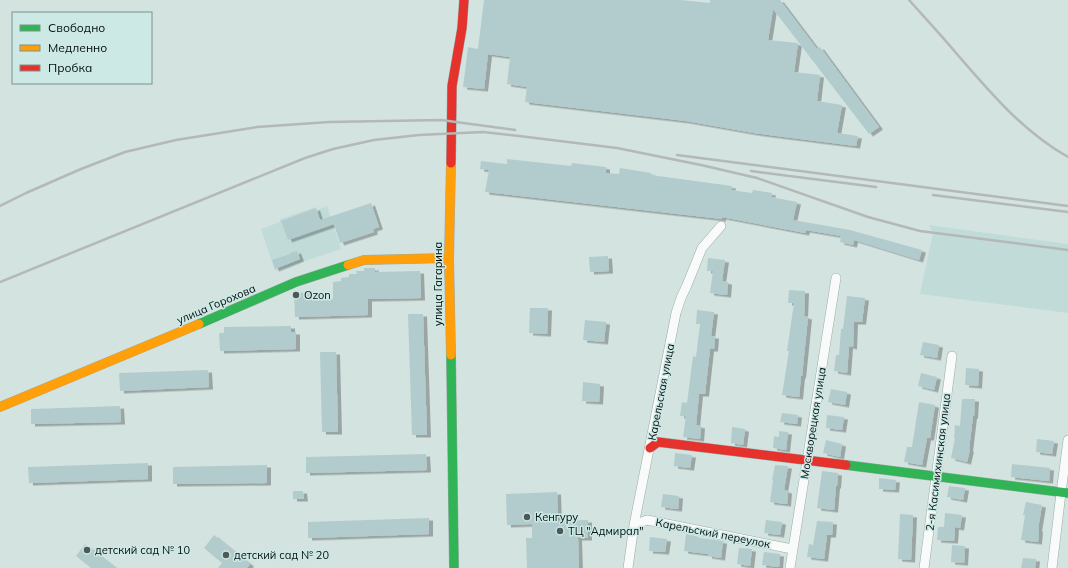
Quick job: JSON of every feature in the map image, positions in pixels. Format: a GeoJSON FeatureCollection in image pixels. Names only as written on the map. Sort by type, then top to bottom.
{"type":"FeatureCollection","features":[{"type":"Feature","properties":{"kind":"street","name":"улица Гагарина"},"geometry":{"type":"LineString","coordinates":[[454,568],[449,258],[452,165],[451,133],[452,86],[462,28],[464,0]]}},
{"type":"Feature","properties":{"kind":"street","name":"Карельская улица"},"geometry":{"type":"LineString","coordinates":[[628,568],[634,525],[676,314],[681,298],[702,248],[721,226]]}},
{"type":"Feature","properties":{"kind":"street","name":"улица Горохова"},"geometry":{"type":"LineString","coordinates":[[0,407],[296,282],[364,260],[449,258]]}},
{"type":"Feature","properties":{"kind":"street","name":"Москворецкая улица"},"geometry":{"type":"LineString","coordinates":[[790,568],[836,278]]}},
{"type":"Feature","properties":{"kind":"street","name":"2-я Касимихинская улица"},"geometry":{"type":"LineString","coordinates":[[924,568],[952,356]]}},
{"type":"Feature","properties":{"kind":"street"},"geometry":{"type":"LineString","coordinates":[[1052,568],[1064,493],[1068,440]]}},
{"type":"Feature","properties":{"kind":"street"},"geometry":{"type":"LineString","coordinates":[[650,448],[658,442],[1064,493]]}},
{"type":"Feature","properties":{"kind":"street","name":"Карельский переулок"},"geometry":{"type":"LineString","coordinates":[[634,525],[647,520],[792,549]]}},
{"type":"Feature","properties":{"kind":"shaded area"},"geometry":{"type":"Polygon","coordinates":[[[327,206],[341,249],[275,271],[261,229],[280,222],[280,219],[316,207],[317,210],[327,206]]]}},
{"type":"Feature","properties":{"kind":"shaded area"},"geometry":{"type":"Polygon","coordinates":[[[929,225],[1068,244],[1068,313],[920,294],[933,233],[929,225]]]}},
{"type":"Feature","properties":{"kind":"building"},"geometry":{"type":"Polygon","coordinates":[[[484,0],[681,0],[710,3],[710,0],[780,0],[817,49],[820,47],[879,127],[869,134],[773,9],[768,40],[798,43],[794,72],[820,75],[817,101],[842,105],[837,133],[858,136],[856,146],[754,133],[686,121],[525,102],[527,87],[507,84],[510,57],[488,54],[484,89],[463,87],[468,47],[478,49],[484,0]]]}},
{"type":"Feature","properties":{"kind":"building"},"geometry":{"type":"Polygon","coordinates":[[[507,159],[571,166],[572,163],[606,167],[606,173],[619,174],[620,168],[651,173],[651,175],[732,186],[731,190],[752,193],[753,190],[772,193],[771,197],[797,202],[793,220],[850,230],[922,250],[919,260],[854,240],[853,245],[840,242],[841,236],[806,230],[805,233],[722,217],[722,219],[485,192],[489,170],[480,169],[481,161],[507,164],[507,159]]]}},
{"type":"Feature","properties":{"kind":"building"},"geometry":{"type":"Polygon","coordinates":[[[371,203],[379,227],[373,229],[374,232],[340,243],[334,224],[288,240],[281,221],[316,208],[320,220],[371,203]]]}},
{"type":"Feature","properties":{"kind":"building"},"geometry":{"type":"Polygon","coordinates":[[[297,251],[300,259],[275,269],[272,260],[297,251]]]}},
{"type":"Feature","properties":{"kind":"building"},"geometry":{"type":"Polygon","coordinates":[[[608,256],[609,271],[590,272],[589,257],[608,256]]]}},
{"type":"Feature","properties":{"kind":"building"},"geometry":{"type":"Polygon","coordinates":[[[708,258],[725,260],[722,281],[728,282],[727,295],[710,293],[713,271],[707,271],[708,258]]]}},
{"type":"Feature","properties":{"kind":"building"},"geometry":{"type":"Polygon","coordinates":[[[364,268],[375,268],[375,272],[420,271],[421,298],[368,299],[368,315],[295,317],[294,293],[315,292],[315,300],[333,299],[333,282],[341,281],[341,278],[349,277],[349,274],[357,274],[356,271],[364,271],[364,268]]]}},
{"type":"Feature","properties":{"kind":"building"},"geometry":{"type":"Polygon","coordinates":[[[789,290],[805,291],[804,316],[808,317],[799,397],[782,395],[789,351],[787,351],[794,303],[788,303],[789,290]]]}},
{"type":"Feature","properties":{"kind":"building"},"geometry":{"type":"Polygon","coordinates":[[[847,296],[865,298],[862,322],[854,322],[853,347],[849,346],[847,373],[834,371],[836,355],[839,355],[841,329],[843,329],[847,296]]]}},
{"type":"Feature","properties":{"kind":"building"},"geometry":{"type":"Polygon","coordinates":[[[530,308],[548,308],[547,334],[529,333],[530,308]]]}},
{"type":"Feature","properties":{"kind":"building"},"geometry":{"type":"Polygon","coordinates":[[[697,310],[714,312],[711,336],[715,336],[714,349],[710,349],[705,394],[699,394],[696,425],[701,426],[700,439],[683,437],[686,416],[680,416],[682,402],[687,403],[693,356],[696,357],[700,324],[696,324],[697,310]]]}},
{"type":"Feature","properties":{"kind":"building"},"geometry":{"type":"Polygon","coordinates":[[[408,314],[423,314],[427,435],[412,435],[408,314]]]}},
{"type":"Feature","properties":{"kind":"building"},"geometry":{"type":"Polygon","coordinates":[[[585,320],[606,322],[604,342],[583,340],[585,320]]]}},
{"type":"Feature","properties":{"kind":"building"},"geometry":{"type":"Polygon","coordinates":[[[291,326],[291,332],[296,332],[296,349],[220,351],[219,333],[224,333],[224,327],[291,326]]]}},
{"type":"Feature","properties":{"kind":"building"},"geometry":{"type":"Polygon","coordinates":[[[923,342],[939,345],[937,358],[920,355],[923,342]]]}},
{"type":"Feature","properties":{"kind":"building"},"geometry":{"type":"Polygon","coordinates":[[[320,352],[336,352],[338,432],[322,432],[320,352]]]}},
{"type":"Feature","properties":{"kind":"building"},"geometry":{"type":"Polygon","coordinates":[[[966,368],[979,369],[978,386],[965,385],[966,368]]]}},
{"type":"Feature","properties":{"kind":"building"},"geometry":{"type":"Polygon","coordinates":[[[208,370],[209,387],[120,391],[119,373],[208,370]]]}},
{"type":"Feature","properties":{"kind":"building"},"geometry":{"type":"Polygon","coordinates":[[[921,373],[937,377],[934,390],[918,386],[921,373]]]}},
{"type":"Feature","properties":{"kind":"building"},"geometry":{"type":"Polygon","coordinates":[[[583,382],[600,384],[599,402],[582,401],[583,382]]]}},
{"type":"Feature","properties":{"kind":"building"},"geometry":{"type":"Polygon","coordinates":[[[831,389],[847,392],[845,405],[828,402],[831,389]]]}},
{"type":"Feature","properties":{"kind":"building"},"geometry":{"type":"Polygon","coordinates":[[[962,399],[975,399],[970,449],[967,462],[951,458],[955,438],[955,425],[960,426],[962,399]]]}},
{"type":"Feature","properties":{"kind":"building"},"geometry":{"type":"Polygon","coordinates":[[[919,402],[935,405],[930,438],[927,438],[922,465],[904,462],[907,447],[912,447],[919,402]]]}},
{"type":"Feature","properties":{"kind":"building"},"geometry":{"type":"Polygon","coordinates":[[[120,406],[121,422],[31,424],[31,409],[120,406]]]}},
{"type":"Feature","properties":{"kind":"building"},"geometry":{"type":"Polygon","coordinates":[[[782,413],[798,415],[797,424],[780,422],[782,413]]]}},
{"type":"Feature","properties":{"kind":"building"},"geometry":{"type":"Polygon","coordinates":[[[827,415],[844,417],[842,430],[826,428],[827,415]]]}},
{"type":"Feature","properties":{"kind":"building"},"geometry":{"type":"Polygon","coordinates":[[[732,427],[745,429],[743,445],[731,443],[732,427]]]}},
{"type":"Feature","properties":{"kind":"building"},"geometry":{"type":"Polygon","coordinates":[[[779,431],[788,432],[786,450],[773,448],[774,436],[779,437],[779,431]]]}},
{"type":"Feature","properties":{"kind":"building"},"geometry":{"type":"Polygon","coordinates":[[[1037,439],[1054,441],[1052,454],[1036,452],[1037,439]]]}},
{"type":"Feature","properties":{"kind":"building"},"geometry":{"type":"Polygon","coordinates":[[[826,440],[842,444],[840,457],[823,453],[826,440]]]}},
{"type":"Feature","properties":{"kind":"building"},"geometry":{"type":"Polygon","coordinates":[[[675,453],[692,455],[690,468],[674,466],[675,453]]]}},
{"type":"Feature","properties":{"kind":"building"},"geometry":{"type":"Polygon","coordinates":[[[426,454],[427,470],[306,473],[306,457],[426,454]]]}},
{"type":"Feature","properties":{"kind":"building"},"geometry":{"type":"Polygon","coordinates":[[[148,463],[148,479],[29,483],[28,467],[148,463]]]}},
{"type":"Feature","properties":{"kind":"building"},"geometry":{"type":"Polygon","coordinates":[[[1012,464],[1050,468],[1049,481],[1011,477],[1012,464]]]}},
{"type":"Feature","properties":{"kind":"building"},"geometry":{"type":"Polygon","coordinates":[[[267,465],[267,483],[173,484],[173,467],[267,465]]]}},
{"type":"Feature","properties":{"kind":"building"},"geometry":{"type":"Polygon","coordinates":[[[775,465],[788,466],[784,490],[788,491],[787,504],[770,502],[775,465]]]}},
{"type":"Feature","properties":{"kind":"building"},"geometry":{"type":"Polygon","coordinates":[[[822,471],[838,473],[834,510],[817,508],[822,471]]]}},
{"type":"Feature","properties":{"kind":"building"},"geometry":{"type":"Polygon","coordinates":[[[879,478],[896,480],[895,490],[879,489],[879,478]]]}},
{"type":"Feature","properties":{"kind":"building"},"geometry":{"type":"Polygon","coordinates":[[[949,486],[965,488],[963,500],[947,497],[949,486]]]}},
{"type":"Feature","properties":{"kind":"building"},"geometry":{"type":"Polygon","coordinates":[[[293,491],[303,491],[304,499],[293,499],[293,491]]]}},
{"type":"Feature","properties":{"kind":"building","name":"ТЦ \"Адмирал\""},"geometry":{"type":"Polygon","coordinates":[[[557,492],[558,521],[588,520],[588,538],[578,538],[579,568],[527,568],[526,538],[532,538],[532,524],[507,525],[506,494],[557,492]]]}},
{"type":"Feature","properties":{"kind":"building"},"geometry":{"type":"Polygon","coordinates":[[[663,494],[679,496],[678,509],[661,507],[663,494]]]}},
{"type":"Feature","properties":{"kind":"building"},"geometry":{"type":"Polygon","coordinates":[[[1026,502],[1042,505],[1038,529],[1038,542],[1021,540],[1025,515],[1023,515],[1026,502]]]}},
{"type":"Feature","properties":{"kind":"building"},"geometry":{"type":"Polygon","coordinates":[[[945,513],[962,515],[960,528],[955,527],[954,541],[937,540],[938,527],[944,527],[945,513]]]}},
{"type":"Feature","properties":{"kind":"building"},"geometry":{"type":"Polygon","coordinates":[[[900,514],[913,515],[911,560],[898,559],[900,514]]]}},
{"type":"Feature","properties":{"kind":"building"},"geometry":{"type":"Polygon","coordinates":[[[429,518],[429,534],[308,538],[308,522],[429,518]]]}},
{"type":"Feature","properties":{"kind":"building"},"geometry":{"type":"Polygon","coordinates":[[[766,520],[782,522],[780,535],[764,533],[766,520]]]}},
{"type":"Feature","properties":{"kind":"building"},"geometry":{"type":"Polygon","coordinates":[[[817,521],[833,522],[832,535],[827,535],[824,559],[807,557],[809,544],[813,545],[817,521]]]}},
{"type":"Feature","properties":{"kind":"building"},"geometry":{"type":"Polygon","coordinates":[[[686,534],[699,538],[723,541],[721,558],[708,556],[708,554],[684,551],[686,534]]]}},
{"type":"Feature","properties":{"kind":"building","name":"детский сад № 20"},"geometry":{"type":"Polygon","coordinates":[[[214,535],[250,564],[247,568],[218,568],[222,563],[204,548],[214,535]]]}},
{"type":"Feature","properties":{"kind":"building"},"geometry":{"type":"Polygon","coordinates":[[[650,537],[667,539],[665,552],[649,551],[650,537]]]}},
{"type":"Feature","properties":{"kind":"building","name":"детский сад № 10"},"geometry":{"type":"Polygon","coordinates":[[[85,544],[116,568],[91,568],[76,556],[85,544]]]}},
{"type":"Feature","properties":{"kind":"building"},"geometry":{"type":"Polygon","coordinates":[[[952,545],[965,546],[964,563],[951,562],[952,545]]]}},
{"type":"Feature","properties":{"kind":"building"},"geometry":{"type":"Polygon","coordinates":[[[739,548],[752,549],[750,566],[737,564],[739,548]]]}},
{"type":"Feature","properties":{"kind":"building"},"geometry":{"type":"Polygon","coordinates":[[[764,552],[780,554],[779,567],[762,565],[764,552]]]}},
{"type":"Feature","properties":{"kind":"building"},"geometry":{"type":"Polygon","coordinates":[[[1023,558],[1036,559],[1035,568],[1021,568],[1023,558]]]}},
{"type":"Feature","properties":{"kind":"railway"},"geometry":{"type":"LineString","coordinates":[[909,0],[981,82],[1021,123],[1036,136],[1068,157]]}},
{"type":"Feature","properties":{"kind":"railway"},"geometry":{"type":"LineString","coordinates":[[0,206],[81,169],[125,152],[176,140],[257,127],[329,122],[441,120],[515,130]]}},
{"type":"Feature","properties":{"kind":"railway"},"geometry":{"type":"LineString","coordinates":[[0,282],[305,158],[333,149],[374,140],[419,135],[483,132],[617,148],[757,178],[868,217],[920,231],[1068,250]]}},
{"type":"Feature","properties":{"kind":"railway"},"geometry":{"type":"LineString","coordinates":[[677,155],[1068,206]]}},
{"type":"Feature","properties":{"kind":"railway"},"geometry":{"type":"LineString","coordinates":[[751,171],[876,187]]}},
{"type":"Feature","properties":{"kind":"railway"},"geometry":{"type":"LineString","coordinates":[[933,195],[1068,212]]}},
{"type":"Feature","properties":{"kind":"traffic: fast"},"geometry":{"type":"LineString","coordinates":[[199,324],[296,282],[348,265]]}},
{"type":"Feature","properties":{"kind":"traffic: fast"},"geometry":{"type":"LineString","coordinates":[[451,355],[454,568]]}},
{"type":"Feature","properties":{"kind":"traffic: fast"},"geometry":{"type":"LineString","coordinates":[[846,465],[1068,493]]}},
{"type":"Feature","properties":{"kind":"traffic: slow"},"geometry":{"type":"LineString","coordinates":[[451,163],[449,258],[451,355]]}},
{"type":"Feature","properties":{"kind":"traffic: slow"},"geometry":{"type":"LineString","coordinates":[[348,265],[364,260],[449,258]]}},
{"type":"Feature","properties":{"kind":"traffic: slow"},"geometry":{"type":"LineString","coordinates":[[0,407],[199,324]]}},
{"type":"Feature","properties":{"kind":"traffic: jam"},"geometry":{"type":"LineString","coordinates":[[451,163],[452,86],[462,28],[464,0]]}},
{"type":"Feature","properties":{"kind":"traffic: jam"},"geometry":{"type":"LineString","coordinates":[[650,448],[658,442],[846,465]]}},
{"type":"Feature","properties":{"kind":"place","name":"Ozon"},"geometry":{"type":"Point","coordinates":[296,295]}},
{"type":"Feature","properties":{"kind":"place","name":"Кенгуру"},"geometry":{"type":"Point","coordinates":[527,517]}},
{"type":"Feature","properties":{"kind":"place","name":"ТЦ \"Адмирал\""},"geometry":{"type":"Point","coordinates":[560,531]}},
{"type":"Feature","properties":{"kind":"place","name":"детский сад № 10"},"geometry":{"type":"Point","coordinates":[87,550]}},
{"type":"Feature","properties":{"kind":"place","name":"детский сад № 20"},"geometry":{"type":"Point","coordinates":[226,555]}}]}
